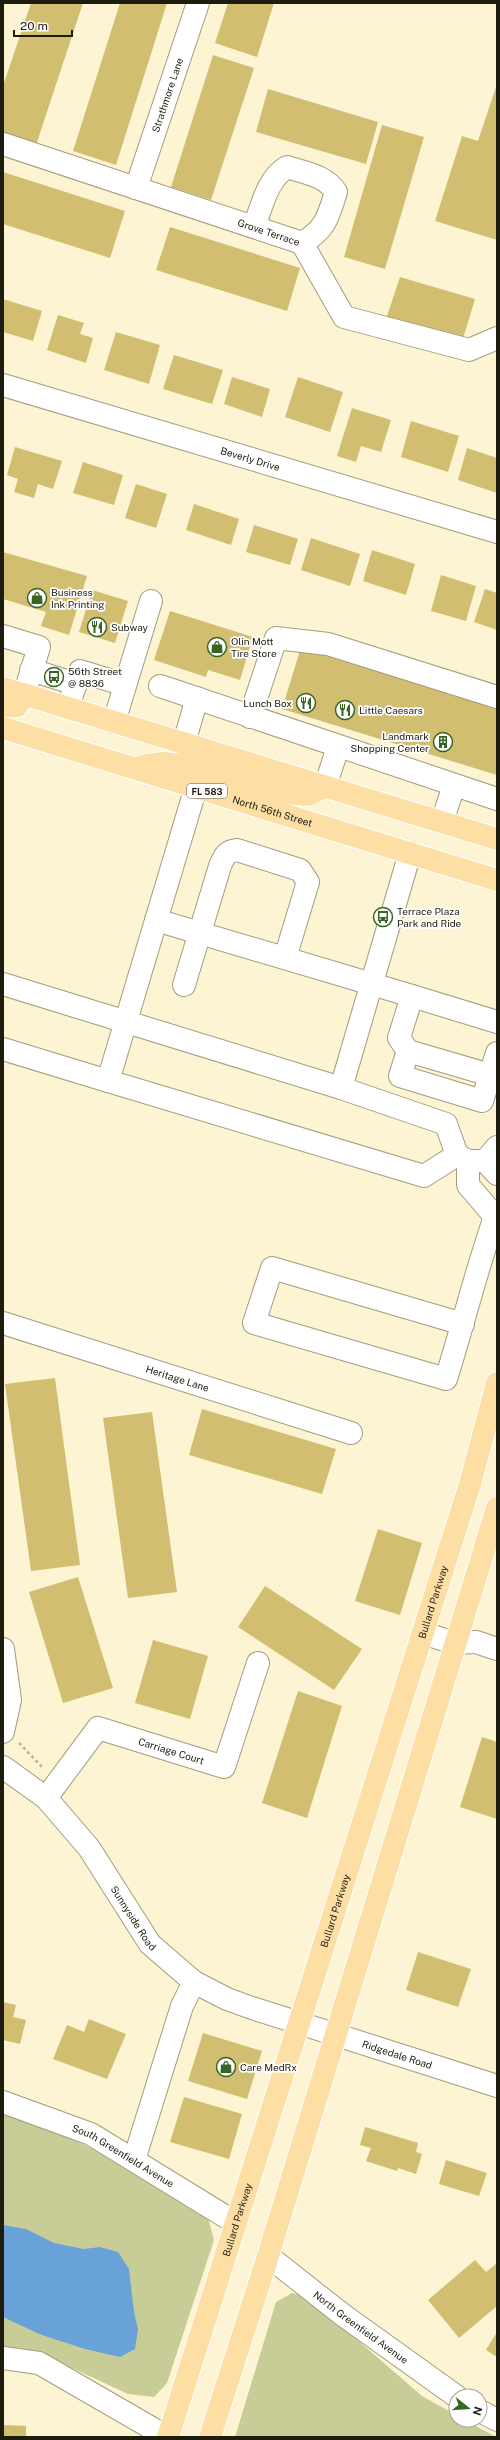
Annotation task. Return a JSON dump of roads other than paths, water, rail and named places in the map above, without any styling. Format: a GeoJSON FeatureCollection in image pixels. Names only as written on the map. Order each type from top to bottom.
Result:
{"type":"FeatureCollection","features":[{"type":"Feature","properties":{"kind":"main road"},"geometry":{"type":"LineString","coordinates":[[3,688],[497,839]]}},
{"type":"Feature","properties":{"kind":"main road"},"geometry":{"type":"LineString","coordinates":[[3,706],[17,706],[24,695]]}},
{"type":"Feature","properties":{"kind":"main road","name":"North 56th Street"},"geometry":{"type":"LineString","coordinates":[[3,728],[497,880]]}},
{"type":"Feature","properties":{"kind":"main road"},"geometry":{"type":"LineString","coordinates":[[134,768],[163,763],[180,765],[249,785],[301,795],[308,795],[325,786]]}},
{"type":"Feature","properties":{"kind":"main road","name":"Bullard Parkway"},"geometry":{"type":"LineString","coordinates":[[167,2437],[470,1484],[497,1383]]}},
{"type":"Feature","properties":{"kind":"main road"},"geometry":{"type":"LineString","coordinates":[[210,2437],[268,2256],[334,2034],[497,1508]]}},
{"type":"Feature","properties":{"kind":"street","name":"Strathmore Lane"},"geometry":{"type":"LineString","coordinates":[[136,188],[198,3]]}},
{"type":"Feature","properties":{"kind":"street","name":"Grove Terrace"},"geometry":{"type":"LineString","coordinates":[[3,144],[302,243],[344,317],[469,350],[497,338]]}},
{"type":"Feature","properties":{"kind":"street"},"geometry":{"type":"LineString","coordinates":[[254,227],[271,183],[278,173],[287,168],[318,176],[331,185],[336,192],[326,222],[315,236],[302,243]]}},
{"type":"Feature","properties":{"kind":"street","name":"Beverly Drive"},"geometry":{"type":"LineString","coordinates":[[3,385],[497,532]]}},
{"type":"Feature","properties":{"kind":"street"},"geometry":{"type":"LineString","coordinates":[[114,722],[151,601]]}},
{"type":"Feature","properties":{"kind":"street"},"geometry":{"type":"LineString","coordinates":[[3,636],[39,647],[24,695]]}},
{"type":"Feature","properties":{"kind":"street"},"geometry":{"type":"LineString","coordinates":[[250,717],[276,638],[328,644],[497,697]]}},
{"type":"Feature","properties":{"kind":"street"},"geometry":{"type":"LineString","coordinates":[[31,670],[76,684]]}},
{"type":"Feature","properties":{"kind":"street"},"geometry":{"type":"LineString","coordinates":[[68,707],[80,671],[125,685]]}},
{"type":"Feature","properties":{"kind":"street"},"geometry":{"type":"LineString","coordinates":[[160,686],[338,747],[497,799]]}},
{"type":"Feature","properties":{"kind":"street"},"geometry":{"type":"LineString","coordinates":[[184,744],[197,698]]}},
{"type":"Feature","properties":{"kind":"street"},"geometry":{"type":"LineString","coordinates":[[325,786],[338,747]]}},
{"type":"Feature","properties":{"kind":"street"},"geometry":{"type":"LineString","coordinates":[[442,822],[454,785]]}},
{"type":"Feature","properties":{"kind":"street"},"geometry":{"type":"LineString","coordinates":[[108,1081],[196,787]]}},
{"type":"Feature","properties":{"kind":"street"},"geometry":{"type":"LineString","coordinates":[[184,985],[199,933],[226,854],[237,850],[300,870],[308,882],[285,958]]}},
{"type":"Feature","properties":{"kind":"street"},"geometry":{"type":"LineString","coordinates":[[341,1088],[373,984],[410,853]]}},
{"type":"Feature","properties":{"kind":"street"},"geometry":{"type":"LineString","coordinates":[[156,920],[497,1022]]}},
{"type":"Feature","properties":{"kind":"street"},"geometry":{"type":"LineString","coordinates":[[3,984],[125,1024],[341,1088],[446,1124],[481,1160]]}},
{"type":"Feature","properties":{"kind":"street"},"geometry":{"type":"LineString","coordinates":[[412,996],[398,1038],[408,1051],[494,1076],[497,1053]]}},
{"type":"Feature","properties":{"kind":"street"},"geometry":{"type":"LineString","coordinates":[[3,1049],[424,1176],[481,1160]]}},
{"type":"Feature","properties":{"kind":"street"},"geometry":{"type":"LineString","coordinates":[[463,1324],[272,1268],[254,1323],[446,1380],[463,1324],[480,1259],[496,1218],[468,1185],[481,1160]]}},
{"type":"Feature","properties":{"kind":"street","name":"Heritage Lane"},"geometry":{"type":"LineString","coordinates":[[3,1323],[351,1433]]}},
{"type":"Feature","properties":{"kind":"street"},"geometry":{"type":"LineString","coordinates":[[423,1633],[454,1643],[476,1642],[497,1649]]}},
{"type":"Feature","properties":{"kind":"street"},"geometry":{"type":"LineString","coordinates":[[3,1649],[10,1700],[7,1724]]}},
{"type":"Feature","properties":{"kind":"street","name":"Carriage Court"},"geometry":{"type":"LineString","coordinates":[[46,1798],[98,1728],[224,1767],[258,1662]]}},
{"type":"Feature","properties":{"kind":"street","name":"Sunnyside Road"},"geometry":{"type":"LineString","coordinates":[[3,1767],[46,1798],[89,1848],[150,1944],[194,1982],[227,1999],[298,2023]]}},
{"type":"Feature","properties":{"kind":"street"},"geometry":{"type":"LineString","coordinates":[[134,2160],[182,2006],[194,1982]]}},
{"type":"Feature","properties":{"kind":"street","name":"Ridgedale Road"},"geometry":{"type":"LineString","coordinates":[[298,2023],[497,2086]]}},
{"type":"Feature","properties":{"kind":"street","name":"South Greenfield Avenue"},"geometry":{"type":"LineString","coordinates":[[3,2102],[91,2134],[236,2223]]}},
{"type":"Feature","properties":{"kind":"street","name":"North Greenfield Avenue"},"geometry":{"type":"LineString","coordinates":[[268,2256],[343,2315],[448,2390]]}},
{"type":"Feature","properties":{"kind":"street"},"geometry":{"type":"LineString","coordinates":[[3,2358],[39,2363],[167,2437]]}},
{"type":"Feature","properties":{"kind":"street"},"geometry":{"type":"LineString","coordinates":[[488,2415],[497,2420]]}},
{"type":"Feature","properties":{"kind":"water"},"geometry":{"type":"Polygon","coordinates":[[[3,2225],[26,2229],[54,2243],[84,2249],[100,2247],[118,2252],[129,2269],[134,2312],[138,2329],[135,2349],[120,2357],[85,2349],[39,2334],[3,2317],[3,2225]]]}},
{"type":"Feature","properties":{"kind":"place","name":"Business Ink Printing"},"geometry":{"type":"Point","coordinates":[37,598]}},
{"type":"Feature","properties":{"kind":"place","name":"Subway"},"geometry":{"type":"Point","coordinates":[97,627]}},
{"type":"Feature","properties":{"kind":"place","name":"Olin Mott Tire Store"},"geometry":{"type":"Point","coordinates":[217,647]}},
{"type":"Feature","properties":{"kind":"place","name":"56th Street @ 8836"},"geometry":{"type":"Point","coordinates":[54,677]}},
{"type":"Feature","properties":{"kind":"place","name":"Lunch Box"},"geometry":{"type":"Point","coordinates":[306,703]}},
{"type":"Feature","properties":{"kind":"place","name":"Little Caesars"},"geometry":{"type":"Point","coordinates":[345,710]}},
{"type":"Feature","properties":{"kind":"place","name":"Landmark Shopping Center"},"geometry":{"type":"Point","coordinates":[443,742]}},
{"type":"Feature","properties":{"kind":"place","name":"Terrace Plaza Park and Ride"},"geometry":{"type":"Point","coordinates":[383,917]}},
{"type":"Feature","properties":{"kind":"place","name":"Care MedRx"},"geometry":{"type":"Point","coordinates":[226,2067]}}]}
